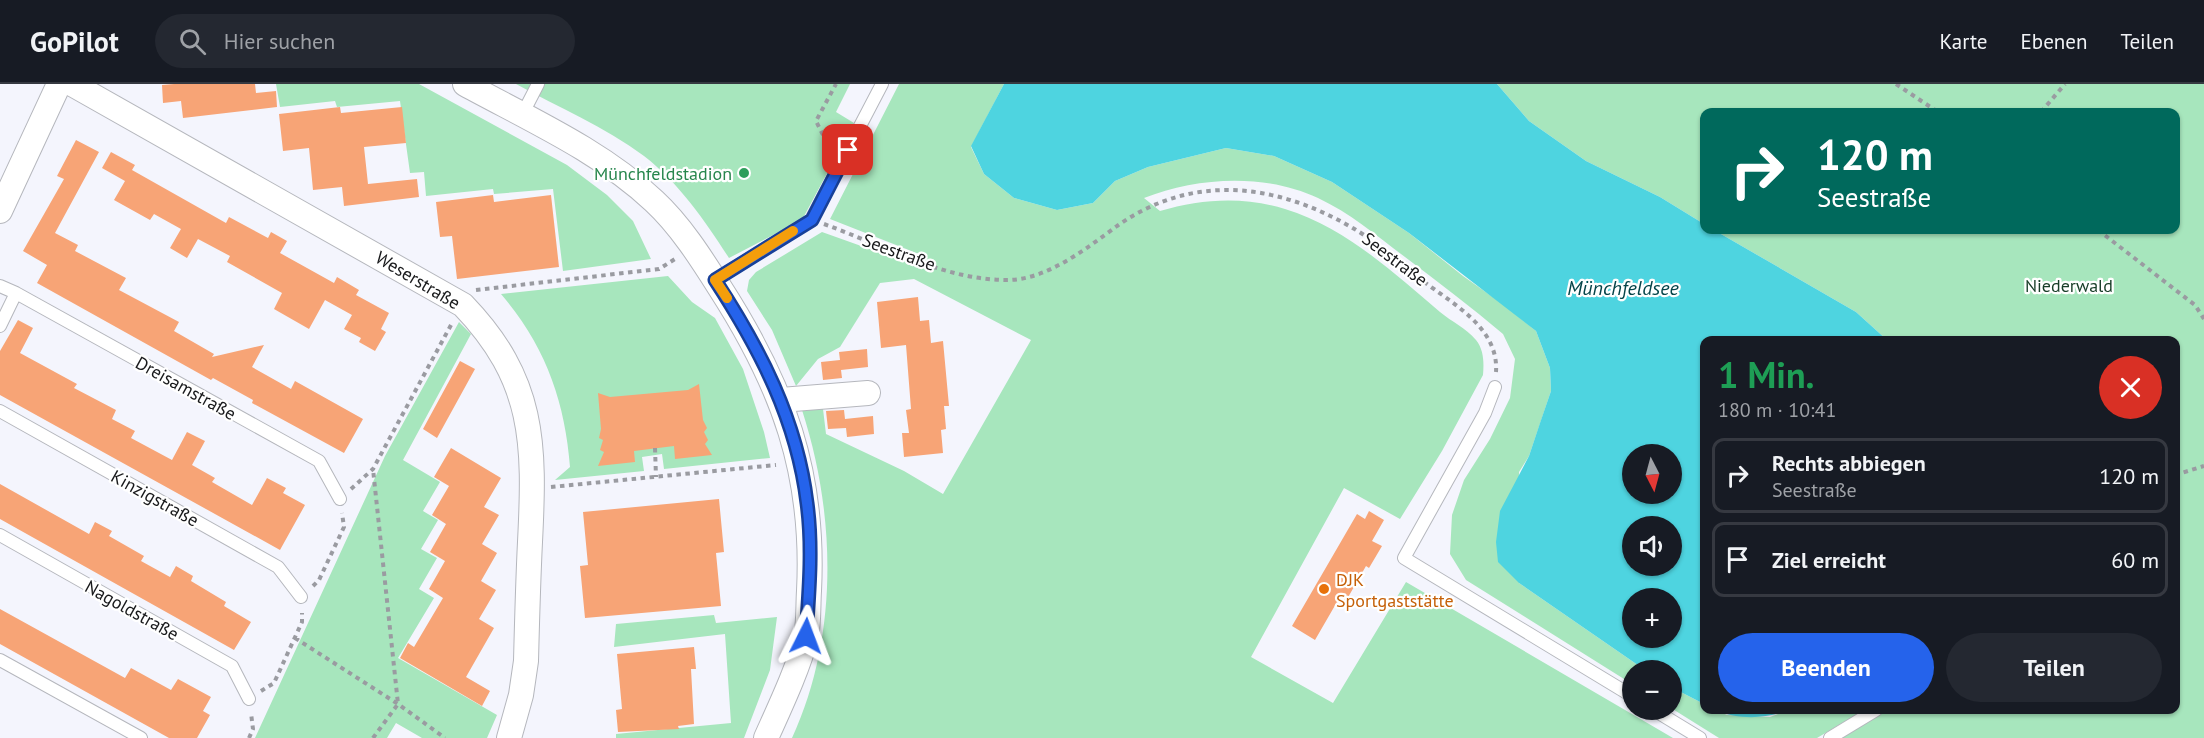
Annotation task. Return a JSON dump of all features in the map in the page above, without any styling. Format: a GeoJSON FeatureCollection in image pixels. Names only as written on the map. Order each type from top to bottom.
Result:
{"type":"FeatureCollection","features":[{"type":"Feature","properties":{"kind":"street"},"geometry":{"type":"LineString","coordinates":[[0,211],[59,84]]}},
{"type":"Feature","properties":{"kind":"street","name":"Weserstraße"},"geometry":{"type":"LineString","coordinates":[[72,84],[463,305],[500,349],[518,389],[533,453],[526,661],[521,695],[509,738]]}},
{"type":"Feature","properties":{"kind":"street"},"geometry":{"type":"LineString","coordinates":[[465,84],[584,150],[638,186],[657,203],[694,249],[742,322],[781,400],[800,463],[807,504],[810,569],[806,636],[766,738]]}},
{"type":"Feature","properties":{"kind":"street"},"geometry":{"type":"LineString","coordinates":[[781,400],[868,393]]}},
{"type":"Feature","properties":{"kind":"lane"},"geometry":{"type":"LineString","coordinates":[[522,115],[538,84]]}},
{"type":"Feature","properties":{"kind":"lane"},"geometry":{"type":"LineString","coordinates":[[715,280],[812,220],[882,84]]}},
{"type":"Feature","properties":{"kind":"lane","name":"Dreisamstraße"},"geometry":{"type":"LineString","coordinates":[[0,286],[319,461],[340,499]]}},
{"type":"Feature","properties":{"kind":"lane"},"geometry":{"type":"LineString","coordinates":[[0,326],[16,293]]}},
{"type":"Feature","properties":{"kind":"lane"},"geometry":{"type":"LineString","coordinates":[[1495,387],[1485,413],[1404,558],[1622,690]]}},
{"type":"Feature","properties":{"kind":"lane","name":"Kinzigstraße"},"geometry":{"type":"LineString","coordinates":[[0,411],[278,567],[301,597]]}},
{"type":"Feature","properties":{"kind":"lane","name":"Nagoldstraße"},"geometry":{"type":"LineString","coordinates":[[0,535],[232,666],[249,699]]}},
{"type":"Feature","properties":{"kind":"lane"},"geometry":{"type":"LineString","coordinates":[[0,660],[141,738]]}},
{"type":"Feature","properties":{"kind":"lane"},"geometry":{"type":"LineString","coordinates":[[1830,738],[1869,714]]}},
{"type":"Feature","properties":{"kind":"lane"},"geometry":{"type":"LineString","coordinates":[[1670,720],[1700,738]]}},
{"type":"Feature","properties":{"kind":"path"},"geometry":{"type":"LineString","coordinates":[[836,84],[816,121],[840,167]]}},
{"type":"Feature","properties":{"kind":"path"},"geometry":{"type":"LineString","coordinates":[[1896,84],[1932,108]]}},
{"type":"Feature","properties":{"kind":"path"},"geometry":{"type":"LineString","coordinates":[[2044,108],[2065,84]]}},
{"type":"Feature","properties":{"kind":"path","name":"Seestraße"},"geometry":{"type":"LineString","coordinates":[[812,220],[926,264],[976,277],[1011,280],[1059,264],[1151,205],[1222,189],[1260,190],[1305,203],[1353,228],[1463,311],[1480,327],[1491,344],[1496,364],[1495,387]]}},
{"type":"Feature","properties":{"kind":"path"},"geometry":{"type":"LineString","coordinates":[[2103,234],[2194,305],[2204,319]]}},
{"type":"Feature","properties":{"kind":"path"},"geometry":{"type":"LineString","coordinates":[[249,738],[254,729],[249,699],[274,682],[295,638],[302,622],[301,597],[320,580],[344,527],[340,499],[373,469],[463,305],[478,289],[659,269],[694,249]]}},
{"type":"Feature","properties":{"kind":"path"},"geometry":{"type":"LineString","coordinates":[[655,448],[656,477]]}},
{"type":"Feature","properties":{"kind":"path"},"geometry":{"type":"LineString","coordinates":[[532,489],[800,463]]}},
{"type":"Feature","properties":{"kind":"path"},"geometry":{"type":"LineString","coordinates":[[2180,473],[2204,465]]}},
{"type":"Feature","properties":{"kind":"path"},"geometry":{"type":"LineString","coordinates":[[373,469],[398,704],[373,738]]}},
{"type":"Feature","properties":{"kind":"path"},"geometry":{"type":"LineString","coordinates":[[295,638],[398,704],[445,738]]}},
{"type":"Feature","properties":{"kind":"green space"},"geometry":{"type":"Polygon","coordinates":[[[276,84],[419,84],[567,165],[607,195],[633,221],[651,259],[563,271],[553,189],[494,194],[493,189],[426,196],[424,172],[410,173],[400,101],[337,107],[335,101],[280,107],[276,84]]]}},
{"type":"Feature","properties":{"kind":"green space","name":"Münchfeldstadion"},"geometry":{"type":"Polygon","coordinates":[[[516,84],[850,84],[836,112],[854,123],[802,220],[729,258],[680,190],[644,156],[597,127],[516,84]]]}},
{"type":"Feature","properties":{"kind":"green space"},"geometry":{"type":"Polygon","coordinates":[[[899,84],[1004,84],[971,147],[984,174],[1014,198],[1057,210],[1093,203],[1115,181],[1148,167],[1226,148],[1274,156],[1332,182],[1409,233],[1536,331],[1550,368],[1551,391],[1529,456],[1519,472],[1519,583],[1631,660],[1622,660],[1622,678],[1466,580],[1450,554],[1452,515],[1464,480],[1490,439],[1510,398],[1515,359],[1503,334],[1363,225],[1330,204],[1276,184],[1254,181],[1208,182],[1144,198],[1160,211],[1206,202],[1254,202],[1285,209],[1328,227],[1368,253],[1468,332],[1479,344],[1483,361],[1483,375],[1442,451],[1400,519],[1344,488],[1251,657],[1333,703],[1406,582],[1622,708],[1622,720],[1642,720],[1673,738],[792,738],[807,699],[818,658],[825,617],[827,575],[826,533],[821,491],[802,410],[823,409],[826,434],[904,471],[943,494],[1031,340],[914,279],[880,283],[840,347],[818,359],[796,386],[772,330],[747,291],[749,280],[756,272],[822,232],[920,267],[924,256],[830,219],[899,84]]]}},
{"type":"Feature","properties":{"kind":"green space","name":"Niederwald"},"geometry":{"type":"Polygon","coordinates":[[[1497,84],[2204,84],[2204,738],[1840,738],[1881,714],[2180,714],[2180,336],[1883,336],[1856,312],[1721,234],[2180,234],[2180,108],[1700,108],[1700,222],[1660,197],[1586,161],[1529,121],[1497,84]]]}},
{"type":"Feature","properties":{"kind":"green space"},"geometry":{"type":"Polygon","coordinates":[[[668,276],[692,302],[715,318],[743,369],[764,432],[770,458],[664,469],[662,454],[642,457],[644,471],[555,480],[570,467],[558,397],[530,333],[501,294],[668,276]]]}},
{"type":"Feature","properties":{"kind":"green space"},"geometry":{"type":"Polygon","coordinates":[[[459,322],[471,334],[403,460],[440,482],[423,511],[438,520],[421,549],[437,558],[419,589],[434,598],[398,658],[497,715],[487,738],[422,738],[396,723],[387,738],[255,738],[385,456],[459,322]]]}},
{"type":"Feature","properties":{"kind":"green space"},"geometry":{"type":"Polygon","coordinates":[[[714,615],[716,623],[777,617],[770,670],[744,738],[616,738],[616,734],[731,723],[725,634],[614,647],[616,624],[714,615]]]}},
{"type":"Feature","properties":{"kind":"green space"},"geometry":{"type":"Polygon","coordinates":[[[1682,693],[1700,702],[1700,714],[1770,717],[1778,714],[1857,714],[1817,738],[1719,738],[1682,715],[1682,693]]]}},
{"type":"Feature","properties":{"kind":"water","name":"Münchfeldsee"},"geometry":{"type":"Polygon","coordinates":[[[1004,84],[1497,84],[1529,121],[1586,161],[1660,197],[1700,222],[1700,234],[1721,234],[1856,312],[1883,336],[1700,336],[1700,702],[1682,693],[1682,660],[1631,660],[1519,583],[1498,562],[1496,542],[1500,511],[1529,456],[1551,391],[1550,368],[1536,331],[1409,233],[1332,182],[1274,156],[1226,148],[1148,167],[1115,181],[1093,203],[1057,210],[1014,198],[984,174],[971,146],[1004,84]]]}},
{"type":"Feature","properties":{"kind":"water"},"geometry":{"type":"Polygon","coordinates":[[[1729,714],[1775,714],[1752,717],[1729,714]]]}},
{"type":"Feature","properties":{"kind":"building"},"geometry":{"type":"Polygon","coordinates":[[[255,84],[256,93],[276,91],[277,107],[183,118],[181,101],[163,103],[162,85],[255,84]]]}},
{"type":"Feature","properties":{"kind":"building"},"geometry":{"type":"Polygon","coordinates":[[[340,107],[341,113],[402,107],[406,143],[364,147],[368,184],[417,179],[419,197],[344,206],[342,187],[313,190],[309,148],[283,151],[279,114],[340,107]]]}},
{"type":"Feature","properties":{"kind":"building"},"geometry":{"type":"Polygon","coordinates":[[[76,140],[99,152],[55,233],[78,245],[75,251],[126,278],[119,290],[179,322],[174,331],[214,354],[212,357],[264,345],[252,367],[291,389],[295,381],[363,419],[344,453],[252,403],[253,400],[213,378],[211,380],[37,283],[47,265],[23,251],[64,179],[57,176],[76,140]]]}},
{"type":"Feature","properties":{"kind":"building"},"geometry":{"type":"Polygon","coordinates":[[[111,152],[135,165],[132,170],[226,223],[229,217],[268,238],[271,232],[287,241],[280,253],[334,283],[337,277],[359,290],[356,295],[389,313],[381,329],[386,332],[375,351],[359,342],[361,338],[344,329],[352,315],[325,300],[309,329],[274,309],[282,293],[227,262],[230,256],[198,239],[187,258],[170,248],[181,229],[154,214],[150,220],[114,200],[125,181],[102,168],[111,152]]]}},
{"type":"Feature","properties":{"kind":"building"},"geometry":{"type":"Polygon","coordinates":[[[493,195],[494,202],[551,195],[559,267],[457,279],[452,236],[440,237],[436,202],[493,195]]]}},
{"type":"Feature","properties":{"kind":"building"},"geometry":{"type":"Polygon","coordinates":[[[918,297],[920,321],[929,320],[931,343],[943,341],[949,406],[944,406],[946,429],[941,430],[943,453],[904,457],[902,433],[909,433],[906,410],[911,409],[906,345],[881,348],[877,302],[918,297]]]}},
{"type":"Feature","properties":{"kind":"building"},"geometry":{"type":"Polygon","coordinates":[[[18,320],[33,328],[20,353],[77,384],[74,388],[116,410],[112,419],[135,431],[131,438],[172,460],[187,432],[205,441],[192,465],[215,478],[212,482],[252,505],[267,478],[286,488],[283,493],[305,505],[280,550],[0,395],[0,351],[18,320]]]}},
{"type":"Feature","properties":{"kind":"building"},"geometry":{"type":"Polygon","coordinates":[[[867,349],[868,367],[841,370],[842,378],[823,380],[821,362],[840,360],[839,352],[867,349]]]}},
{"type":"Feature","properties":{"kind":"building"},"geometry":{"type":"Polygon","coordinates":[[[460,361],[475,369],[437,438],[423,429],[460,361]]]}},
{"type":"Feature","properties":{"kind":"building"},"geometry":{"type":"Polygon","coordinates":[[[699,384],[703,420],[707,428],[704,432],[708,440],[705,444],[712,455],[675,459],[674,446],[634,451],[635,462],[598,466],[604,452],[600,450],[603,440],[599,438],[601,429],[598,393],[610,397],[688,390],[699,384]]]}},
{"type":"Feature","properties":{"kind":"building"},"geometry":{"type":"Polygon","coordinates":[[[844,410],[845,419],[873,416],[874,434],[847,437],[846,428],[828,429],[826,411],[844,410]]]}},
{"type":"Feature","properties":{"kind":"building"},"geometry":{"type":"Polygon","coordinates":[[[451,448],[501,478],[484,507],[499,515],[482,544],[497,553],[481,581],[496,590],[479,619],[494,628],[466,677],[490,691],[482,706],[400,658],[408,643],[414,647],[443,598],[429,589],[445,561],[430,552],[446,524],[432,515],[449,486],[434,477],[451,448]]]}},
{"type":"Feature","properties":{"kind":"building"},"geometry":{"type":"Polygon","coordinates":[[[0,484],[89,534],[95,522],[112,531],[109,536],[144,556],[141,561],[170,577],[176,566],[193,576],[191,581],[226,602],[224,606],[251,622],[234,650],[0,519],[0,484]]]}},
{"type":"Feature","properties":{"kind":"building"},"geometry":{"type":"Polygon","coordinates":[[[719,499],[724,552],[716,553],[721,606],[585,618],[580,566],[588,565],[583,512],[719,499]]]}},
{"type":"Feature","properties":{"kind":"building"},"geometry":{"type":"Polygon","coordinates":[[[1369,511],[1384,520],[1372,541],[1382,546],[1369,568],[1366,566],[1343,606],[1337,602],[1315,640],[1292,626],[1357,514],[1365,519],[1369,511]]]}},
{"type":"Feature","properties":{"kind":"building"},"geometry":{"type":"Polygon","coordinates":[[[0,609],[125,678],[131,668],[171,690],[178,679],[211,697],[203,711],[210,715],[197,738],[169,738],[0,644],[0,609]]]}},
{"type":"Feature","properties":{"kind":"building"},"geometry":{"type":"Polygon","coordinates":[[[694,647],[696,669],[691,669],[694,724],[678,726],[679,729],[618,732],[616,710],[622,709],[617,654],[694,647]]]}},
{"type":"Feature","properties":{"kind":"slow traffic"},"geometry":{"type":"LineString","coordinates":[[727,298],[715,280],[793,231]]}},
{"type":"Feature","properties":{"kind":"place","name":"Münchfeldstadion"},"geometry":{"type":"Point","coordinates":[744,173]}},
{"type":"Feature","properties":{"kind":"place","name":"DJK Sportgaststätte"},"geometry":{"type":"Point","coordinates":[1324,589]}},
{"type":"Feature","properties":{"kind":"route"},"geometry":{"type":"LineString","coordinates":[[806,636],[810,569],[807,504],[800,463],[781,400],[767,367],[715,280],[812,220],[848,150]]}}]}
